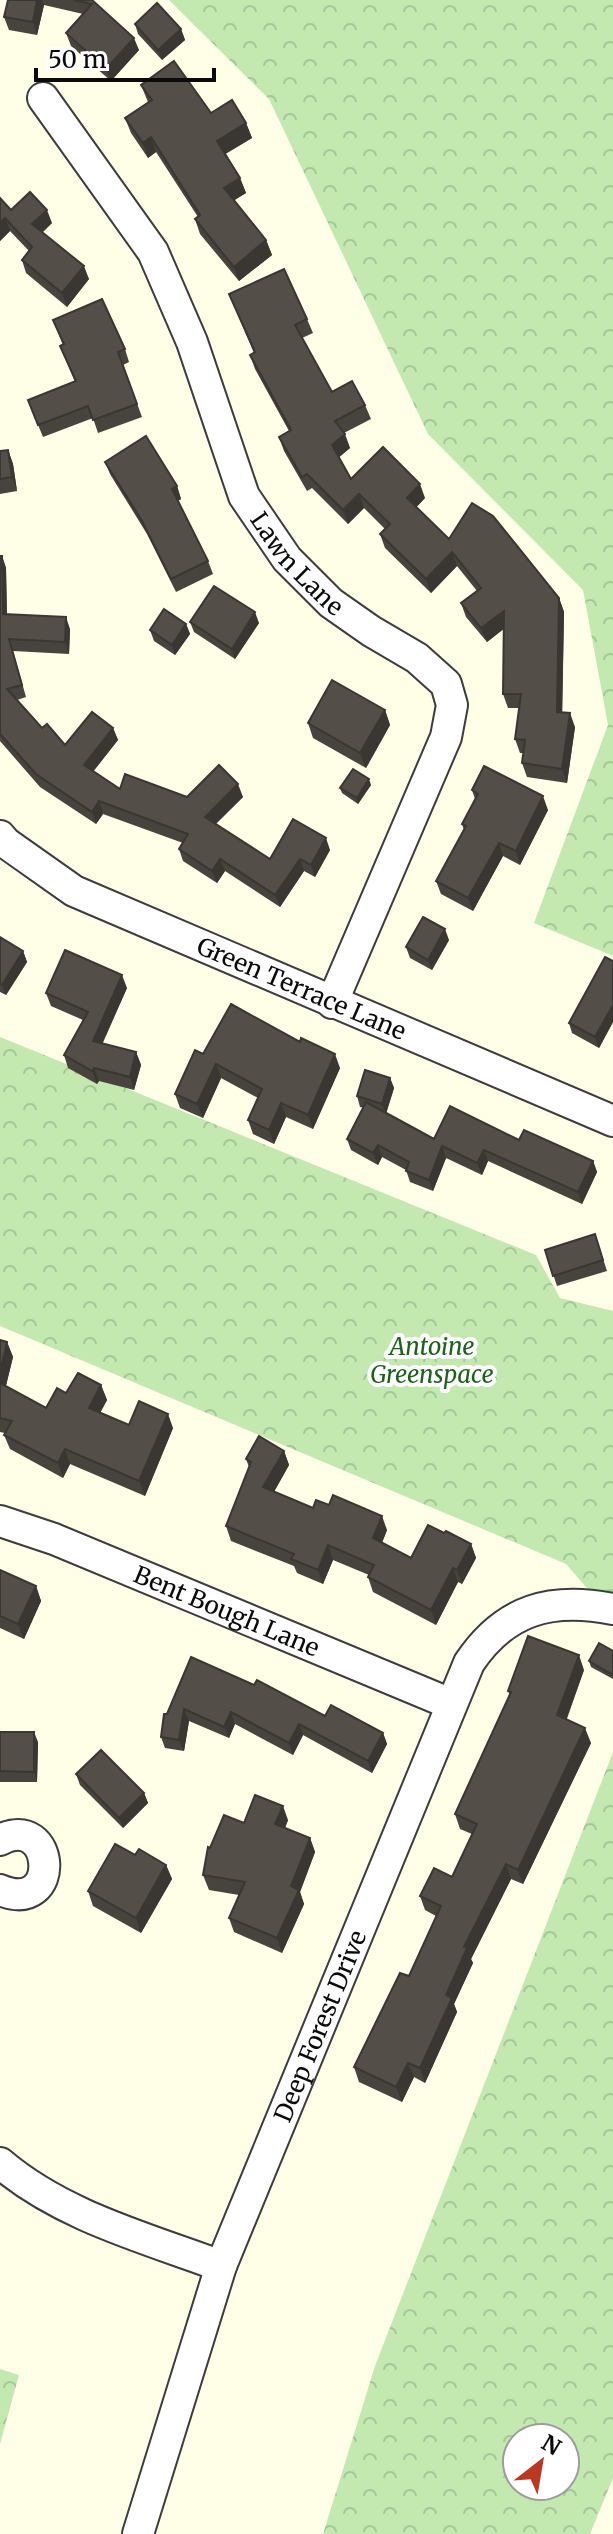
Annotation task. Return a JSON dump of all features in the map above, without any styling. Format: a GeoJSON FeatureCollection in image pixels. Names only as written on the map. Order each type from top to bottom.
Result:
{"type":"FeatureCollection","features":[{"type":"Feature","properties":{"kind":"street","name":"Lawn Lane"},"geometry":{"type":"LineString","coordinates":[[43,98],[153,252],[192,342],[244,496],[287,559],[331,603],[417,658],[446,684],[452,705],[446,737],[332,1003]]}},
{"type":"Feature","properties":{"kind":"street","name":"Green Terrace Lane"},"geometry":{"type":"LineString","coordinates":[[0,836],[74,891],[613,1121]]}},
{"type":"Feature","properties":{"kind":"street","name":"Bent Bough Lane"},"geometry":{"type":"LineString","coordinates":[[0,1521],[54,1539],[451,1704]]}},
{"type":"Feature","properties":{"kind":"street","name":"Deep Forest Drive"},"geometry":{"type":"LineString","coordinates":[[138,2534],[221,2266],[469,1663],[498,1628],[519,1615],[540,1607],[603,1607]]}},
{"type":"Feature","properties":{"kind":"street"},"geometry":{"type":"LineString","coordinates":[[0,1840],[14,1835],[33,1840],[44,1856],[46,1866],[44,1876],[30,1891],[10,1894],[0,1890]]}},
{"type":"Feature","properties":{"kind":"street"},"geometry":{"type":"LineString","coordinates":[[0,2163],[47,2196],[80,2213],[221,2266]]}},
{"type":"Feature","properties":{"kind":"green space"},"geometry":{"type":"Polygon","coordinates":[[[169,0],[613,0],[613,956],[534,923],[608,725],[583,590],[428,434],[269,99],[169,0]]]}},
{"type":"Feature","properties":{"kind":"green space","name":"Antoine Greenspace"},"geometry":{"type":"Polygon","coordinates":[[[0,1037],[536,1255],[560,1298],[613,1311],[613,1618],[566,1564],[0,1326],[0,1037]]]}},
{"type":"Feature","properties":{"kind":"green space"},"geometry":{"type":"Polygon","coordinates":[[[613,1752],[613,2478],[590,2534],[323,2534],[375,2366],[613,1752]]]}},
{"type":"Feature","properties":{"kind":"green space"},"geometry":{"type":"Polygon","coordinates":[[[0,2369],[19,2375],[0,2444],[0,2369]]]}},
{"type":"Feature","properties":{"kind":"building"},"geometry":{"type":"Polygon","coordinates":[[[8,0],[37,0],[33,22],[4,17],[8,0]]]}},
{"type":"Feature","properties":{"kind":"building"},"geometry":{"type":"Polygon","coordinates":[[[74,0],[92,0],[134,38],[106,69],[66,33],[92,4],[74,0]]]}},
{"type":"Feature","properties":{"kind":"building"},"geometry":{"type":"Polygon","coordinates":[[[157,3],[181,29],[158,50],[135,24],[157,3]]]}},
{"type":"Feature","properties":{"kind":"building"},"geometry":{"type":"Polygon","coordinates":[[[174,61],[211,113],[232,100],[246,123],[217,141],[240,178],[224,188],[266,240],[234,267],[195,219],[200,215],[151,137],[143,143],[125,118],[152,100],[141,85],[174,61]]]}},
{"type":"Feature","properties":{"kind":"building"},"geometry":{"type":"Polygon","coordinates":[[[30,192],[47,210],[32,224],[84,266],[62,293],[22,260],[32,247],[5,218],[0,223],[0,198],[11,210],[30,192]]]}},
{"type":"Feature","properties":{"kind":"building"},"geometry":{"type":"Polygon","coordinates":[[[284,269],[307,319],[295,325],[332,392],[352,381],[365,405],[335,421],[345,434],[332,445],[351,479],[383,447],[420,484],[407,498],[449,539],[472,503],[493,516],[559,598],[557,712],[570,713],[562,769],[522,763],[525,740],[515,739],[521,694],[503,694],[504,611],[481,628],[461,603],[481,588],[452,552],[426,579],[380,534],[390,524],[359,494],[343,510],[307,474],[302,477],[279,437],[291,430],[250,355],[255,352],[229,294],[284,269]]]}},
{"type":"Feature","properties":{"kind":"building"},"geometry":{"type":"Polygon","coordinates":[[[102,299],[125,349],[118,352],[137,404],[93,420],[88,406],[38,425],[28,400],[76,381],[60,346],[64,344],[53,320],[102,299]]]}},
{"type":"Feature","properties":{"kind":"building"},"geometry":{"type":"Polygon","coordinates":[[[146,436],[177,486],[172,489],[208,561],[171,579],[142,521],[105,462],[146,436]]]}},
{"type":"Feature","properties":{"kind":"building"},"geometry":{"type":"Polygon","coordinates":[[[8,450],[12,477],[0,479],[0,451],[8,450]]]}},
{"type":"Feature","properties":{"kind":"building"},"geometry":{"type":"Polygon","coordinates":[[[0,556],[3,614],[66,617],[65,642],[9,639],[22,685],[7,689],[42,728],[47,724],[65,745],[92,712],[113,728],[84,765],[120,789],[125,774],[187,797],[219,765],[238,784],[205,817],[270,859],[293,819],[326,838],[311,865],[300,859],[275,895],[220,859],[212,871],[179,849],[188,834],[99,801],[92,812],[36,774],[0,734],[0,556]]]}},
{"type":"Feature","properties":{"kind":"building"},"geometry":{"type":"Polygon","coordinates":[[[214,586],[255,612],[232,649],[190,622],[214,586]]]}},
{"type":"Feature","properties":{"kind":"building"},"geometry":{"type":"Polygon","coordinates":[[[164,609],[186,624],[172,645],[150,630],[164,609]]]}},
{"type":"Feature","properties":{"kind":"building"},"geometry":{"type":"Polygon","coordinates":[[[332,680],[385,710],[360,753],[308,723],[332,680]]]}},
{"type":"Feature","properties":{"kind":"building"},"geometry":{"type":"Polygon","coordinates":[[[484,766],[543,796],[516,851],[499,843],[468,898],[436,881],[466,826],[462,824],[478,794],[472,790],[484,766]]]}},
{"type":"Feature","properties":{"kind":"building"},"geometry":{"type":"Polygon","coordinates":[[[353,769],[369,779],[357,798],[340,788],[353,769]]]}},
{"type":"Feature","properties":{"kind":"building"},"geometry":{"type":"Polygon","coordinates":[[[423,917],[445,929],[428,960],[406,947],[423,917]]]}},
{"type":"Feature","properties":{"kind":"building"},"geometry":{"type":"Polygon","coordinates":[[[0,937],[23,951],[2,985],[0,984],[0,937]]]}},
{"type":"Feature","properties":{"kind":"building"},"geometry":{"type":"Polygon","coordinates":[[[65,950],[122,975],[93,1041],[136,1052],[130,1077],[94,1068],[92,1071],[64,1055],[88,1012],[46,993],[65,950]]]}},
{"type":"Feature","properties":{"kind":"building"},"geometry":{"type":"Polygon","coordinates":[[[605,957],[613,961],[613,1005],[595,1037],[569,1023],[605,957]]]}},
{"type":"Feature","properties":{"kind":"building"},"geometry":{"type":"Polygon","coordinates":[[[231,1004],[300,1042],[301,1038],[335,1054],[308,1115],[281,1103],[269,1130],[248,1120],[262,1089],[216,1064],[197,1104],[175,1094],[195,1050],[203,1054],[231,1004]]]}},
{"type":"Feature","properties":{"kind":"building"},"geometry":{"type":"Polygon","coordinates":[[[365,1070],[390,1078],[382,1104],[357,1096],[365,1070]]]}},
{"type":"Feature","properties":{"kind":"building"},"geometry":{"type":"Polygon","coordinates":[[[366,1102],[434,1139],[450,1106],[519,1140],[524,1130],[593,1161],[578,1192],[484,1150],[477,1163],[442,1146],[429,1180],[406,1171],[409,1162],[378,1145],[373,1153],[347,1139],[366,1102]]]}},
{"type":"Feature","properties":{"kind":"building"},"geometry":{"type":"Polygon","coordinates":[[[595,1234],[603,1260],[553,1276],[545,1250],[595,1234]]]}},
{"type":"Feature","properties":{"kind":"building"},"geometry":{"type":"Polygon","coordinates":[[[0,1340],[7,1342],[0,1373],[0,1340]]]}},
{"type":"Feature","properties":{"kind":"building"},"geometry":{"type":"Polygon","coordinates":[[[78,1373],[101,1385],[89,1408],[129,1425],[139,1401],[168,1414],[139,1481],[65,1449],[58,1463],[4,1435],[12,1421],[0,1418],[0,1383],[46,1408],[57,1388],[66,1393],[78,1373]]]}},
{"type":"Feature","properties":{"kind":"building"},"geometry":{"type":"Polygon","coordinates":[[[259,1436],[284,1451],[263,1487],[313,1508],[316,1500],[329,1505],[333,1495],[382,1516],[373,1538],[411,1558],[428,1525],[471,1544],[457,1570],[453,1568],[431,1610],[368,1577],[374,1565],[328,1545],[318,1570],[291,1559],[294,1554],[226,1526],[251,1462],[246,1459],[259,1436]]]}},
{"type":"Feature","properties":{"kind":"building"},"geometry":{"type":"Polygon","coordinates":[[[0,1570],[36,1586],[18,1624],[0,1616],[0,1570]]]}},
{"type":"Feature","properties":{"kind":"building"},"geometry":{"type":"Polygon","coordinates":[[[528,1636],[579,1655],[557,1715],[585,1728],[518,1870],[506,1864],[464,1947],[467,1948],[446,1995],[452,1998],[420,2068],[408,2063],[396,2087],[354,2067],[400,1973],[409,1976],[441,1906],[420,1896],[434,1868],[452,1877],[477,1824],[455,1814],[511,1692],[508,1691],[528,1636]]]}},
{"type":"Feature","properties":{"kind":"building"},"geometry":{"type":"Polygon","coordinates":[[[599,1643],[613,1651],[613,1675],[589,1661],[599,1643]]]}},
{"type":"Feature","properties":{"kind":"building"},"geometry":{"type":"Polygon","coordinates":[[[191,1657],[254,1685],[257,1680],[325,1716],[331,1705],[383,1733],[368,1761],[299,1724],[289,1743],[231,1712],[224,1727],[184,1709],[179,1740],[161,1737],[164,1714],[167,1714],[191,1657]]]}},
{"type":"Feature","properties":{"kind":"building"},"geometry":{"type":"Polygon","coordinates":[[[0,1732],[34,1732],[34,1772],[0,1771],[0,1732]]]}},
{"type":"Feature","properties":{"kind":"building"},"geometry":{"type":"Polygon","coordinates":[[[101,1750],[144,1793],[119,1818],[76,1774],[101,1750]]]}},
{"type":"Feature","properties":{"kind":"building"},"geometry":{"type":"Polygon","coordinates":[[[255,1795],[283,1806],[275,1824],[310,1838],[291,1886],[299,1890],[277,1938],[229,1918],[245,1882],[203,1875],[208,1847],[224,1815],[244,1823],[255,1795]]]}},
{"type":"Feature","properties":{"kind":"building"},"geometry":{"type":"Polygon","coordinates":[[[115,1844],[135,1855],[139,1849],[166,1865],[136,1918],[88,1891],[115,1844]]]}}]}
